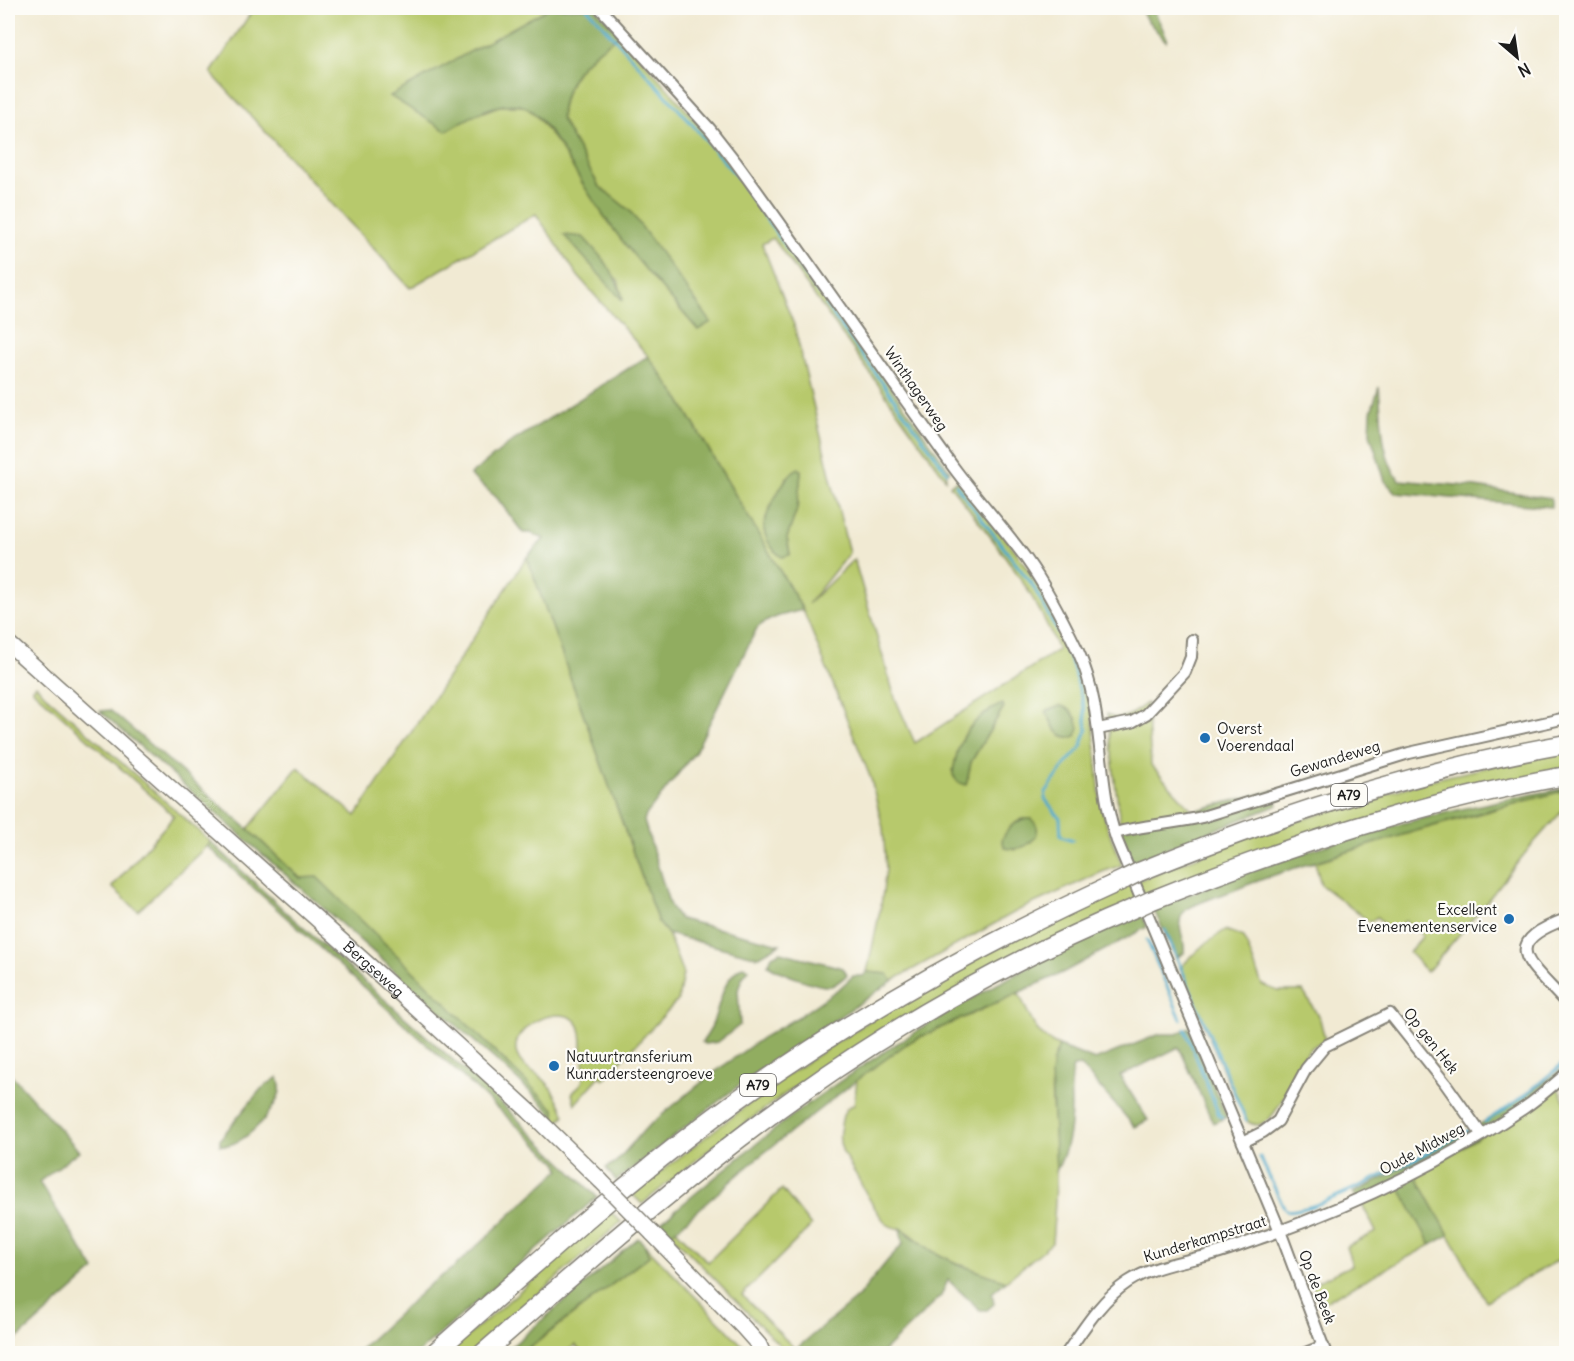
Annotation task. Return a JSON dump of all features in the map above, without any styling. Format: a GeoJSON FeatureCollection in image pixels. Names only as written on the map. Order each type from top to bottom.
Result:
{"type":"FeatureCollection","features":[{"type":"Feature","properties":{"kind":"highway","name":"A79"},"geometry":{"type":"LineString","coordinates":[[433,1353],[623,1189],[736,1101],[862,1016],[927,977],[1032,922],[1132,875],[1248,828],[1367,790],[1482,760],[1566,744]]}},
{"type":"Feature","properties":{"kind":"highway","name":"A79"},"geometry":{"type":"LineString","coordinates":[[482,1353],[654,1206],[802,1092],[910,1022],[983,981],[1060,941],[1144,904],[1267,856],[1385,818],[1471,796],[1566,776]]}},
{"type":"Feature","properties":{"kind":"street","name":"Winthagerweg"},"geometry":{"type":"LineString","coordinates":[[600,8],[710,129],[735,161],[955,469],[1042,582],[1083,663],[1090,685],[1098,729],[1104,791],[1115,833]]}},
{"type":"Feature","properties":{"kind":"street"},"geometry":{"type":"LineString","coordinates":[[1098,729],[1132,723],[1146,714],[1185,672],[1191,657],[1192,640]]}},
{"type":"Feature","properties":{"kind":"street","name":"Bergseweg"},"geometry":{"type":"LineString","coordinates":[[8,643],[529,1111],[743,1327],[761,1353]]}},
{"type":"Feature","properties":{"kind":"street","name":"Gewandeweg"},"geometry":{"type":"LineString","coordinates":[[1115,833],[1202,817],[1409,753],[1566,718]]}},
{"type":"Feature","properties":{"kind":"street"},"geometry":{"type":"LineString","coordinates":[[1115,833],[1280,1231]]}},
{"type":"Feature","properties":{"kind":"street"},"geometry":{"type":"LineString","coordinates":[[1566,919],[1543,928],[1531,936],[1525,950],[1528,959],[1566,1003]]}},
{"type":"Feature","properties":{"kind":"street","name":"Op gen Hek"},"geometry":{"type":"LineString","coordinates":[[1243,1142],[1278,1121],[1306,1069],[1325,1046],[1390,1014],[1445,1083],[1482,1135]]}},
{"type":"Feature","properties":{"kind":"street","name":"Oude Midweg"},"geometry":{"type":"LineString","coordinates":[[1280,1231],[1393,1183],[1482,1135],[1526,1107],[1566,1074]]}},
{"type":"Feature","properties":{"kind":"street","name":"Op de Beek"},"geometry":{"type":"LineString","coordinates":[[1280,1231],[1325,1349]]}},
{"type":"Feature","properties":{"kind":"street","name":"Kunderkampstraat"},"geometry":{"type":"LineString","coordinates":[[1066,1353],[1099,1307],[1131,1280],[1162,1266],[1215,1254],[1280,1231]]}},
{"type":"Feature","properties":{"kind":"street"},"geometry":{"type":"LineString","coordinates":[[1303,1353],[1325,1349]]}},
{"type":"Feature","properties":{"kind":"green space"},"geometry":{"type":"Polygon","coordinates":[[[254,8],[549,8],[391,96],[473,116],[499,106],[523,106],[535,114],[562,150],[595,203],[650,275],[698,330],[642,228],[630,211],[599,186],[561,119],[563,104],[573,79],[588,60],[620,34],[732,162],[950,471],[946,474],[946,479],[773,238],[762,244],[794,325],[849,553],[808,604],[854,559],[895,698],[915,743],[1058,650],[1037,605],[1024,584],[950,485],[958,480],[1015,550],[1040,588],[1068,646],[1077,658],[1084,675],[1093,720],[1101,803],[1107,827],[1122,865],[1017,911],[892,981],[888,974],[867,972],[886,869],[883,828],[871,779],[803,610],[679,399],[648,356],[578,276],[536,214],[410,288],[211,73],[254,8]],[[565,235],[622,299],[618,280],[565,235]],[[801,470],[786,478],[764,525],[765,533],[790,553],[787,538],[797,509],[801,470]],[[1060,706],[1047,711],[1060,734],[1076,736],[1077,719],[1068,709],[1060,706]],[[1002,710],[972,725],[962,740],[953,771],[958,782],[967,782],[971,762],[1002,710]],[[1023,819],[1012,825],[1002,840],[1014,850],[1028,843],[1031,819],[1023,819]]]}},
{"type":"Feature","properties":{"kind":"green space"},"geometry":{"type":"Polygon","coordinates":[[[549,8],[595,8],[620,34],[588,60],[572,79],[563,104],[561,119],[599,186],[630,211],[711,322],[698,330],[605,218],[554,137],[529,109],[523,106],[503,105],[483,111],[446,131],[390,96],[549,8]]]}},
{"type":"Feature","properties":{"kind":"green space"},"geometry":{"type":"Polygon","coordinates":[[[1140,8],[1153,8],[1167,38],[1166,41],[1146,19],[1140,8]]]}},
{"type":"Feature","properties":{"kind":"green space"},"geometry":{"type":"Polygon","coordinates":[[[564,235],[583,237],[597,252],[613,273],[623,301],[564,235]]]}},
{"type":"Feature","properties":{"kind":"green space"},"geometry":{"type":"Polygon","coordinates":[[[648,356],[679,399],[803,610],[773,619],[757,628],[695,752],[646,815],[644,821],[670,906],[680,919],[780,944],[758,957],[668,934],[658,922],[527,557],[544,539],[531,533],[523,533],[497,498],[470,475],[513,441],[648,356]]]}},
{"type":"Feature","properties":{"kind":"green space"},"geometry":{"type":"Polygon","coordinates":[[[1379,387],[1385,447],[1388,459],[1399,480],[1468,486],[1551,498],[1551,507],[1396,493],[1385,481],[1370,434],[1371,412],[1379,387]]]}},
{"type":"Feature","properties":{"kind":"green space"},"geometry":{"type":"Polygon","coordinates":[[[799,468],[801,473],[797,509],[787,538],[790,555],[782,557],[769,543],[764,524],[783,484],[799,468]]]}},
{"type":"Feature","properties":{"kind":"green space"},"geometry":{"type":"Polygon","coordinates":[[[527,557],[658,922],[668,934],[683,974],[678,1000],[604,1079],[600,1076],[575,1104],[572,1094],[581,1084],[584,1071],[582,1035],[578,1024],[571,1018],[561,1015],[549,1016],[528,1026],[520,1035],[516,1044],[519,1060],[547,1083],[555,1094],[565,1115],[558,1123],[554,1119],[555,1110],[310,879],[300,878],[248,829],[298,767],[356,816],[527,557]]]}},
{"type":"Feature","properties":{"kind":"green space"},"geometry":{"type":"Polygon","coordinates":[[[36,685],[211,842],[138,911],[112,887],[174,816],[32,689],[36,685]]]}},
{"type":"Feature","properties":{"kind":"green space"},"geometry":{"type":"Polygon","coordinates":[[[1147,703],[1151,765],[1193,811],[1120,823],[1107,714],[1112,717],[1123,717],[1147,703]]]}},
{"type":"Feature","properties":{"kind":"green space"},"geometry":{"type":"Polygon","coordinates":[[[1002,704],[1004,707],[971,762],[966,785],[958,782],[953,775],[961,741],[981,716],[1002,704]]]}},
{"type":"Feature","properties":{"kind":"green space"},"geometry":{"type":"Polygon","coordinates":[[[1060,706],[1068,708],[1075,716],[1079,728],[1076,736],[1064,736],[1056,731],[1046,711],[1060,706]]]}},
{"type":"Feature","properties":{"kind":"green space"},"geometry":{"type":"Polygon","coordinates":[[[110,710],[248,829],[300,878],[317,877],[555,1110],[555,1118],[508,1071],[100,711],[110,710]]]}},
{"type":"Feature","properties":{"kind":"green space"},"geometry":{"type":"Polygon","coordinates":[[[1566,750],[1566,769],[1147,895],[796,1086],[705,1153],[642,1204],[632,1194],[778,1081],[916,990],[1073,907],[1243,838],[1430,780],[1566,750]]]}},
{"type":"Feature","properties":{"kind":"green space"},"geometry":{"type":"Polygon","coordinates":[[[1566,788],[1566,790],[1439,824],[1300,866],[1196,904],[1186,910],[1180,920],[1184,953],[1176,958],[1153,908],[1352,837],[1459,810],[1566,788]]]}},
{"type":"Feature","properties":{"kind":"green space"},"geometry":{"type":"Polygon","coordinates":[[[1275,790],[1278,805],[1132,862],[1120,823],[1193,811],[1275,790]]]}},
{"type":"Feature","properties":{"kind":"green space"},"geometry":{"type":"Polygon","coordinates":[[[1566,790],[1566,807],[1427,972],[1409,952],[1423,936],[1405,921],[1392,932],[1377,917],[1370,922],[1321,885],[1315,862],[1416,831],[1566,790]]]}},
{"type":"Feature","properties":{"kind":"green space"},"geometry":{"type":"Polygon","coordinates":[[[1023,819],[1031,819],[1036,825],[1036,836],[1019,848],[1005,848],[1002,840],[1006,833],[1023,819]]]}},
{"type":"Feature","properties":{"kind":"green space"},"geometry":{"type":"Polygon","coordinates":[[[211,842],[288,914],[496,1098],[597,1197],[418,1353],[356,1353],[429,1285],[453,1268],[560,1169],[558,1164],[207,846],[211,842]]]}},
{"type":"Feature","properties":{"kind":"green space"},"geometry":{"type":"Polygon","coordinates":[[[1141,913],[1147,927],[1064,972],[909,1042],[755,1160],[671,1234],[660,1223],[790,1117],[888,1049],[1012,976],[1141,913]]]}},
{"type":"Feature","properties":{"kind":"green space"},"geometry":{"type":"Polygon","coordinates":[[[1225,930],[1244,937],[1262,985],[1278,991],[1303,991],[1320,1019],[1325,1040],[1309,1050],[1275,1112],[1259,1125],[1248,1122],[1229,1084],[1180,968],[1200,948],[1225,930]]]}},
{"type":"Feature","properties":{"kind":"green space"},"geometry":{"type":"Polygon","coordinates":[[[780,952],[843,968],[847,975],[831,986],[817,985],[799,979],[768,965],[772,956],[780,952]]]}},
{"type":"Feature","properties":{"kind":"green space"},"geometry":{"type":"Polygon","coordinates":[[[743,966],[749,969],[742,978],[738,990],[740,1025],[718,1042],[705,1044],[702,1042],[711,1027],[726,985],[730,977],[743,966]]]}},
{"type":"Feature","properties":{"kind":"green space"},"geometry":{"type":"Polygon","coordinates":[[[867,972],[888,974],[892,981],[742,1083],[616,1181],[606,1168],[616,1162],[645,1129],[708,1077],[762,1038],[798,1017],[853,976],[863,976],[867,972]]]}},
{"type":"Feature","properties":{"kind":"green space"},"geometry":{"type":"Polygon","coordinates":[[[1019,993],[1038,1031],[1059,1046],[1051,1088],[1056,1146],[1056,1191],[1052,1243],[1006,1281],[942,1257],[905,1230],[887,1224],[846,1158],[839,1137],[845,1111],[854,1105],[857,1080],[909,1042],[1019,993]]]}},
{"type":"Feature","properties":{"kind":"green space"},"geometry":{"type":"Polygon","coordinates":[[[1189,1027],[1227,1117],[1213,1123],[1179,1047],[1120,1076],[1148,1120],[1135,1127],[1081,1066],[1073,1067],[1069,1131],[1066,1148],[1056,1171],[1051,1075],[1053,1060],[1059,1046],[1095,1060],[1160,1034],[1177,1034],[1189,1027]]]}},
{"type":"Feature","properties":{"kind":"green space"},"geometry":{"type":"Polygon","coordinates":[[[1566,1066],[1566,1080],[1416,1176],[1449,1235],[1431,1245],[1398,1185],[1361,1202],[1353,1193],[1475,1128],[1534,1090],[1566,1066]]]}},
{"type":"Feature","properties":{"kind":"green space"},"geometry":{"type":"Polygon","coordinates":[[[8,1071],[79,1151],[39,1182],[95,1270],[8,1347],[8,1071]]]}},
{"type":"Feature","properties":{"kind":"green space"},"geometry":{"type":"Polygon","coordinates":[[[278,1077],[280,1091],[265,1118],[248,1135],[238,1141],[229,1145],[220,1145],[220,1139],[261,1089],[278,1077]]]}},
{"type":"Feature","properties":{"kind":"green space"},"geometry":{"type":"Polygon","coordinates":[[[1558,1088],[1566,1104],[1566,1256],[1486,1301],[1416,1176],[1558,1088]]]}},
{"type":"Feature","properties":{"kind":"green space"},"geometry":{"type":"Polygon","coordinates":[[[1398,1184],[1431,1245],[1320,1304],[1312,1284],[1352,1265],[1346,1247],[1376,1232],[1361,1202],[1398,1184]]]}},
{"type":"Feature","properties":{"kind":"green space"},"geometry":{"type":"Polygon","coordinates":[[[782,1189],[811,1226],[742,1295],[796,1350],[787,1353],[671,1234],[677,1229],[708,1262],[782,1189]]]}},
{"type":"Feature","properties":{"kind":"green space"},"geometry":{"type":"Polygon","coordinates":[[[611,1212],[621,1222],[471,1353],[447,1354],[611,1212]]]}},
{"type":"Feature","properties":{"kind":"green space"},"geometry":{"type":"Polygon","coordinates":[[[900,1228],[934,1252],[958,1264],[1006,1281],[992,1293],[994,1304],[987,1310],[980,1310],[948,1280],[941,1296],[882,1353],[791,1353],[858,1297],[903,1244],[900,1228]]]}},
{"type":"Feature","properties":{"kind":"green space"},"geometry":{"type":"Polygon","coordinates":[[[638,1238],[644,1244],[649,1256],[522,1353],[504,1353],[638,1238]]]}},
{"type":"Feature","properties":{"kind":"green space"},"geometry":{"type":"Polygon","coordinates":[[[644,1244],[750,1353],[583,1354],[575,1345],[565,1353],[522,1354],[649,1256],[644,1244]]]}},
{"type":"Feature","properties":{"kind":"waterway"},"geometry":{"type":"LineString","coordinates":[[587,8],[738,178]]}},
{"type":"Feature","properties":{"kind":"waterway"},"geometry":{"type":"LineString","coordinates":[[744,187],[819,294]]}},
{"type":"Feature","properties":{"kind":"waterway"},"geometry":{"type":"LineString","coordinates":[[826,305],[947,472]]}},
{"type":"Feature","properties":{"kind":"waterway"},"geometry":{"type":"LineString","coordinates":[[956,485],[1033,586],[1058,633]]}},
{"type":"Feature","properties":{"kind":"waterway"},"geometry":{"type":"LineString","coordinates":[[1064,647],[1072,664],[1084,707],[1087,730],[1080,749],[1068,761],[1046,792],[1045,799],[1060,818],[1061,836],[1073,840]]}},
{"type":"Feature","properties":{"kind":"waterway"},"geometry":{"type":"LineString","coordinates":[[1165,930],[1246,1120]]}},
{"type":"Feature","properties":{"kind":"waterway"},"geometry":{"type":"LineString","coordinates":[[1147,940],[1181,1019]]}},
{"type":"Feature","properties":{"kind":"waterway"},"geometry":{"type":"LineString","coordinates":[[1185,1029],[1219,1115],[1222,1117]]}},
{"type":"Feature","properties":{"kind":"waterway"},"geometry":{"type":"LineString","coordinates":[[1485,1122],[1523,1097],[1565,1062]]}},
{"type":"Feature","properties":{"kind":"waterway"},"geometry":{"type":"LineString","coordinates":[[1260,1157],[1284,1208],[1287,1211],[1297,1210],[1344,1193],[1470,1130]]}},
{"type":"Feature","properties":{"kind":"place","name":"Overst Voerendaal"},"geometry":{"type":"Point","coordinates":[1205,738]}},
{"type":"Feature","properties":{"kind":"place","name":"Excellent Evenementenservice"},"geometry":{"type":"Point","coordinates":[1509,919]}},
{"type":"Feature","properties":{"kind":"place","name":"Natuurtransferium Kunradersteengroeve"},"geometry":{"type":"Point","coordinates":[554,1066]}}]}
